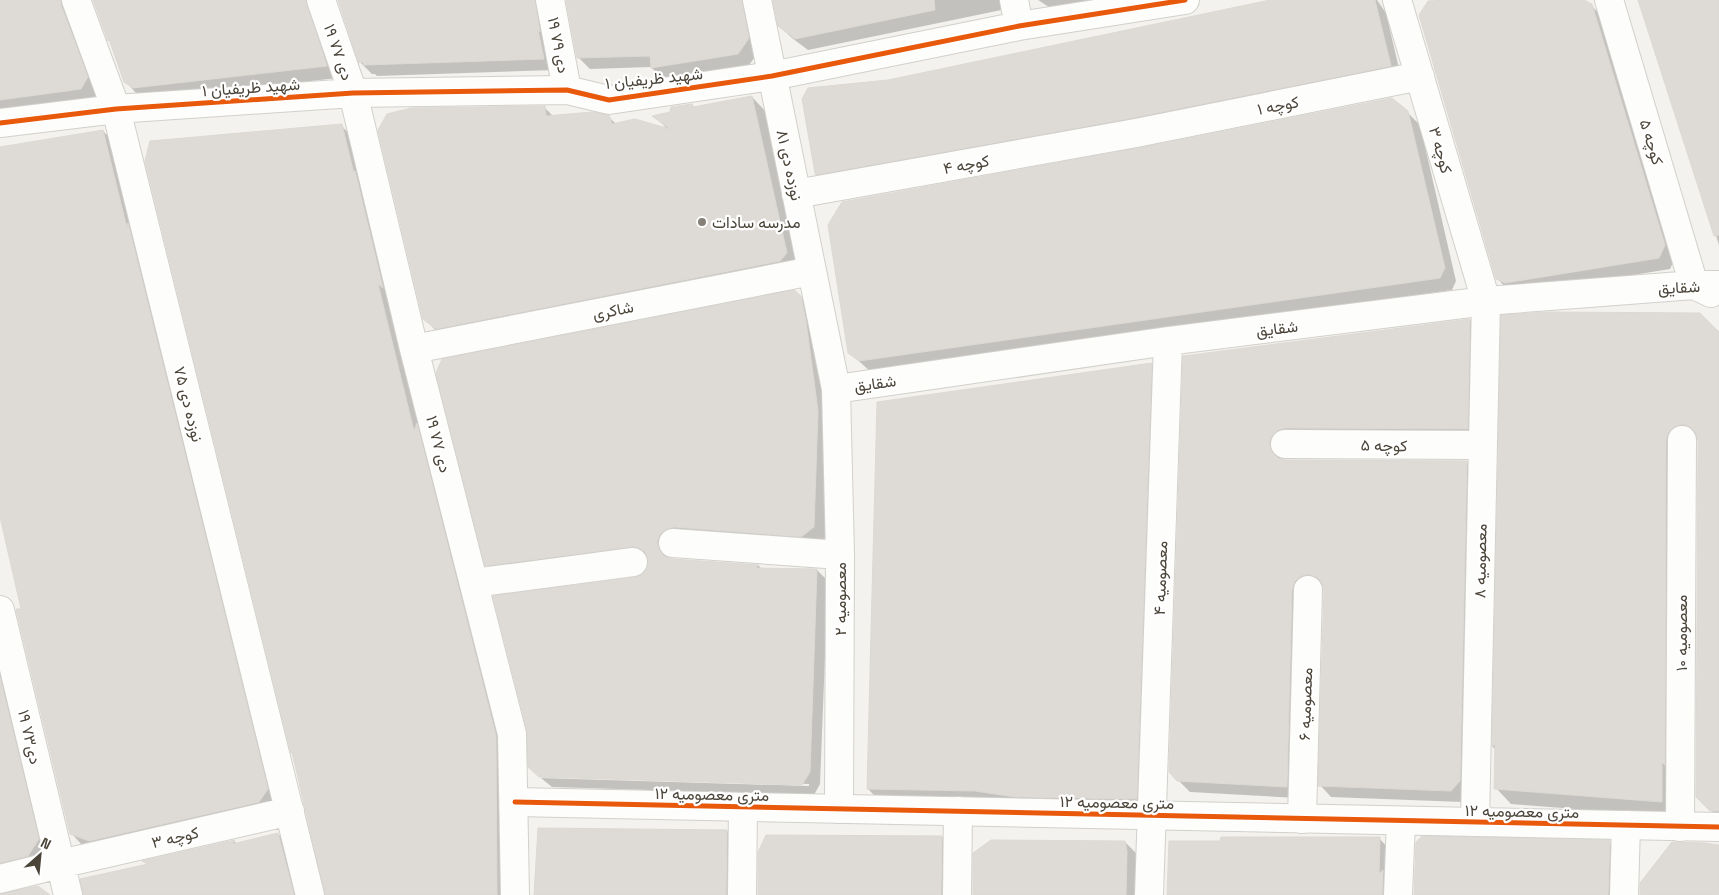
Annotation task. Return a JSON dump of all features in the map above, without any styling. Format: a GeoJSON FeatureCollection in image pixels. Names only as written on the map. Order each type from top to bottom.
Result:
{"type":"FeatureCollection","features":[{"type":"Feature","properties":{"kind":"street","name":"نوزده دی ۷۵"},"geometry":{"type":"LineString","coordinates":[[76,0],[116,109],[310,895]]}},
{"type":"Feature","properties":{"kind":"street","name":"۱۹ دی ۷۷"},"geometry":{"type":"LineString","coordinates":[[321,0],[353,93],[414,349],[512,734],[515,802],[515,895]]}},
{"type":"Feature","properties":{"kind":"street","name":"۱۹ دی ۷۹"},"geometry":{"type":"LineString","coordinates":[[550,0],[567,90]]}},
{"type":"Feature","properties":{"kind":"street","name":"نوزده دی ۸۱"},"geometry":{"type":"LineString","coordinates":[[757,0],[836,389]]}},
{"type":"Feature","properties":{"kind":"street","name":"شهید ظریفیان ۱"},"geometry":{"type":"LineString","coordinates":[[0,123],[116,109],[353,93],[567,90],[609,100],[772,76],[1017,13],[1185,0]]}},
{"type":"Feature","properties":{"kind":"street","name":"کوچه ۳"},"geometry":{"type":"LineString","coordinates":[[1397,0],[1486,301]]}},
{"type":"Feature","properties":{"kind":"street","name":"کوچه ۵"},"geometry":{"type":"LineString","coordinates":[[1609,0],[1707,285]]}},
{"type":"Feature","properties":{"kind":"street","name":"کوچه ۱"},"geometry":{"type":"LineString","coordinates":[[1136,134],[1420,76]]}},
{"type":"Feature","properties":{"kind":"street","name":"کوچه ۴"},"geometry":{"type":"LineString","coordinates":[[796,194],[1136,134]]}},
{"type":"Feature","properties":{"kind":"street","name":"شاکری"},"geometry":{"type":"LineString","coordinates":[[414,349],[812,271]]}},
{"type":"Feature","properties":{"kind":"street"},"geometry":{"type":"LineString","coordinates":[[1707,285],[1719,297]]}},
{"type":"Feature","properties":{"kind":"street","name":"شقایق"},"geometry":{"type":"LineString","coordinates":[[836,389],[1168,341],[1486,301],[1707,285]]}},
{"type":"Feature","properties":{"kind":"street","name":"معصومیه ۸"},"geometry":{"type":"LineString","coordinates":[[1475,822],[1486,301]]}},
{"type":"Feature","properties":{"kind":"street","name":"معصومیه ۴"},"geometry":{"type":"LineString","coordinates":[[1149,895],[1168,341]]}},
{"type":"Feature","properties":{"kind":"street","name":"معصومیه ۲"},"geometry":{"type":"LineString","coordinates":[[836,389],[840,555],[839,809]]}},
{"type":"Feature","properties":{"kind":"street","name":"معصومیه ۱۰"},"geometry":{"type":"LineString","coordinates":[[1680,826],[1682,440]]}},
{"type":"Feature","properties":{"kind":"street","name":"کوچه ۵"},"geometry":{"type":"LineString","coordinates":[[1285,444],[1482,446]]}},
{"type":"Feature","properties":{"kind":"street"},"geometry":{"type":"LineString","coordinates":[[673,543],[840,555]]}},
{"type":"Feature","properties":{"kind":"street"},"geometry":{"type":"LineString","coordinates":[[474,583],[633,562]]}},
{"type":"Feature","properties":{"kind":"street","name":"معصومیه ۶"},"geometry":{"type":"LineString","coordinates":[[1302,818],[1308,590]]}},
{"type":"Feature","properties":{"kind":"street","name":"۱۹ دی۷۳"},"geometry":{"type":"LineString","coordinates":[[0,610],[68,895]]}},
{"type":"Feature","properties":{"kind":"street","name":"۱۲ متری معصومیه"},"geometry":{"type":"LineString","coordinates":[[515,802],[1719,827]]}},
{"type":"Feature","properties":{"kind":"street"},"geometry":{"type":"LineString","coordinates":[[742,895],[743,807]]}},
{"type":"Feature","properties":{"kind":"street","name":"کوچه ۳"},"geometry":{"type":"LineString","coordinates":[[60,864],[290,811]]}},
{"type":"Feature","properties":{"kind":"street"},"geometry":{"type":"LineString","coordinates":[[957,895],[958,811]]}},
{"type":"Feature","properties":{"kind":"street"},"geometry":{"type":"LineString","coordinates":[[1398,895],[1401,821]]}},
{"type":"Feature","properties":{"kind":"street"},"geometry":{"type":"LineString","coordinates":[[1624,895],[1626,825]]}},
{"type":"Feature","properties":{"kind":"street"},"geometry":{"type":"LineString","coordinates":[[0,879],[60,864]]}},
{"type":"Feature","properties":{"kind":"building"},"geometry":{"type":"Polygon","coordinates":[[[0,0],[61,0],[61,5],[88,77],[81,89],[0,100],[0,0]]]}},
{"type":"Feature","properties":{"kind":"building"},"geometry":{"type":"Polygon","coordinates":[[[93,0],[306,0],[327,66],[133,88],[124,82],[93,0]]]}},
{"type":"Feature","properties":{"kind":"building"},"geometry":{"type":"Polygon","coordinates":[[[338,0],[535,0],[540,32],[538,30],[544,59],[364,65],[363,62],[359,63],[338,0]]]}},
{"type":"Feature","properties":{"kind":"building"},"geometry":{"type":"Polygon","coordinates":[[[566,0],[742,0],[749,38],[738,54],[651,68],[650,56],[577,58],[566,0]]]}},
{"type":"Feature","properties":{"kind":"building"},"geometry":{"type":"Polygon","coordinates":[[[773,0],[934,0],[935,10],[795,39],[778,26],[773,0]]]}},
{"type":"Feature","properties":{"kind":"building"},"geometry":{"type":"Polygon","coordinates":[[[1270,0],[1375,0],[1391,66],[1133,118],[816,175],[815,173],[802,99],[808,88],[888,80],[1270,0]]]}},
{"type":"Feature","properties":{"kind":"building"},"geometry":{"type":"Polygon","coordinates":[[[1584,0],[1592,4],[1665,245],[1659,258],[1505,283],[1496,279],[1419,15],[1428,1],[1584,0]]]}},
{"type":"Feature","properties":{"kind":"building"},"geometry":{"type":"Polygon","coordinates":[[[1638,0],[1719,0],[1719,235],[1714,236],[1638,0]]]}},
{"type":"Feature","properties":{"kind":"building"},"geometry":{"type":"Polygon","coordinates":[[[752,96],[787,253],[780,261],[436,329],[423,319],[378,130],[387,114],[411,108],[545,106],[546,116],[592,112],[609,115],[612,124],[635,119],[670,129],[652,116],[670,112],[671,107],[692,104],[693,107],[752,96]]]}},
{"type":"Feature","properties":{"kind":"building"},"geometry":{"type":"Polygon","coordinates":[[[1392,98],[1408,111],[1445,268],[1440,278],[859,361],[848,353],[828,225],[842,202],[1139,148],[1392,98]]]}},
{"type":"Feature","properties":{"kind":"building"},"geometry":{"type":"Polygon","coordinates":[[[342,124],[383,288],[378,284],[414,431],[417,423],[496,736],[497,895],[325,895],[292,752],[145,161],[150,141],[342,124]]]}},
{"type":"Feature","properties":{"kind":"building"},"geometry":{"type":"Polygon","coordinates":[[[103,130],[127,228],[128,223],[268,789],[259,802],[89,841],[70,834],[16,609],[21,609],[0,517],[0,147],[103,130]]]}},
{"type":"Feature","properties":{"kind":"building"},"geometry":{"type":"Polygon","coordinates":[[[794,290],[801,296],[806,321],[818,411],[814,527],[801,537],[674,527],[660,534],[657,542],[664,556],[672,559],[759,565],[755,568],[817,569],[810,772],[802,785],[539,777],[528,767],[527,730],[493,596],[635,577],[642,575],[647,568],[648,559],[645,552],[639,548],[631,547],[485,566],[436,373],[442,359],[794,290]]]}},
{"type":"Feature","properties":{"kind":"building"},"geometry":{"type":"Polygon","coordinates":[[[1549,312],[1700,313],[1719,332],[1719,811],[1710,811],[1696,797],[1698,440],[1695,432],[1683,424],[1674,427],[1668,433],[1666,440],[1665,765],[1662,762],[1662,802],[1494,789],[1495,744],[1492,747],[1501,315],[1549,312]]]}},
{"type":"Feature","properties":{"kind":"building"},"geometry":{"type":"Polygon","coordinates":[[[1470,319],[1468,429],[1285,428],[1277,431],[1271,437],[1269,443],[1272,452],[1278,458],[1285,460],[1467,461],[1460,781],[1451,791],[1318,786],[1324,590],[1322,583],[1317,577],[1308,574],[1301,576],[1295,581],[1292,590],[1287,787],[1177,781],[1169,772],[1183,356],[1470,319]]]}},
{"type":"Feature","properties":{"kind":"building"},"geometry":{"type":"Polygon","coordinates":[[[1152,363],[1137,799],[1015,797],[975,791],[867,789],[877,402],[1152,363]]]}},
{"type":"Feature","properties":{"kind":"building"},"geometry":{"type":"Polygon","coordinates":[[[0,677],[39,839],[28,856],[0,863],[0,677]]]}},
{"type":"Feature","properties":{"kind":"building"},"geometry":{"type":"Polygon","coordinates":[[[538,828],[727,830],[726,895],[534,895],[538,828]]]}},
{"type":"Feature","properties":{"kind":"building"},"geometry":{"type":"Polygon","coordinates":[[[278,833],[294,895],[83,895],[80,879],[148,864],[142,861],[235,840],[232,844],[278,833]]]}},
{"type":"Feature","properties":{"kind":"building"},"geometry":{"type":"Polygon","coordinates":[[[766,835],[942,836],[941,895],[758,895],[758,852],[766,835]]]}},
{"type":"Feature","properties":{"kind":"building"},"geometry":{"type":"Polygon","coordinates":[[[1422,836],[1610,840],[1608,895],[1414,895],[1416,842],[1422,836]]]}},
{"type":"Feature","properties":{"kind":"building"},"geometry":{"type":"Polygon","coordinates":[[[1221,837],[1380,837],[1379,874],[1383,870],[1382,895],[1167,895],[1169,841],[1220,841],[1221,837]]]}},
{"type":"Feature","properties":{"kind":"building"},"geometry":{"type":"Polygon","coordinates":[[[991,840],[1125,841],[1127,851],[1126,895],[973,895],[973,853],[991,840]]]}},
{"type":"Feature","properties":{"kind":"building"},"geometry":{"type":"Polygon","coordinates":[[[1672,842],[1719,845],[1719,895],[1640,895],[1640,883],[1672,842]]]}},
{"type":"Feature","properties":{"kind":"building"},"geometry":{"type":"Polygon","coordinates":[[[38,886],[50,895],[0,895],[0,894],[38,886]]]}},
{"type":"Feature","properties":{"kind":"cycle path"},"geometry":{"type":"LineString","coordinates":[[0,123],[116,109],[353,93],[567,90],[609,100],[772,76],[1019,26],[1185,0]]}},
{"type":"Feature","properties":{"kind":"cycle path"},"geometry":{"type":"LineString","coordinates":[[515,802],[1719,827]]}},
{"type":"Feature","properties":{"kind":"place","name":"مدرسه سادات"},"geometry":{"type":"Point","coordinates":[702,222]}}]}
